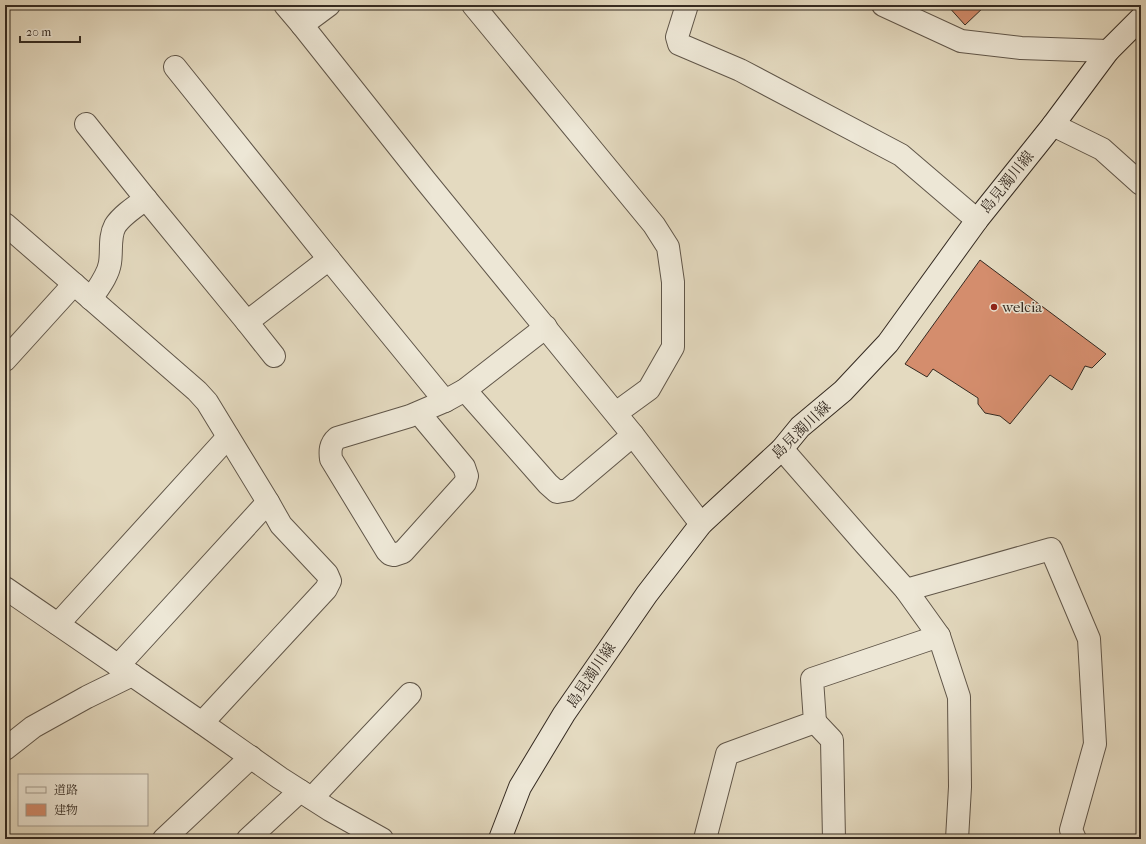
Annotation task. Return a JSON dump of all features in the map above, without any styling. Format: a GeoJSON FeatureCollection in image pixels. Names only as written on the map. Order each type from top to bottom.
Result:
{"type":"FeatureCollection","features":[{"type":"Feature","properties":{"kind":"street"},"geometry":{"type":"LineString","coordinates":[[285,5],[425,180],[633,435],[701,524]]}},
{"type":"Feature","properties":{"kind":"street"},"geometry":{"type":"LineString","coordinates":[[302,25],[329,5]]}},
{"type":"Feature","properties":{"kind":"street"},"geometry":{"type":"LineString","coordinates":[[473,5],[654,225],[668,247],[673,282],[673,347],[649,389],[616,414]]}},
{"type":"Feature","properties":{"kind":"street"},"geometry":{"type":"LineString","coordinates":[[687,5],[677,37],[679,44],[740,70],[901,155],[977,220]]}},
{"type":"Feature","properties":{"kind":"street"},"geometry":{"type":"LineString","coordinates":[[883,5],[961,41],[1021,48],[1108,51]]}},
{"type":"Feature","properties":{"kind":"street","name":"島見濁川線"},"geometry":{"type":"LineString","coordinates":[[500,839],[520,788],[564,714],[647,594],[701,524],[782,449],[800,427],[843,391],[888,343],[977,220],[1053,125],[1108,51],[1141,18]]}},
{"type":"Feature","properties":{"kind":"street"},"geometry":{"type":"LineString","coordinates":[[175,67],[445,401]]}},
{"type":"Feature","properties":{"kind":"street"},"geometry":{"type":"LineString","coordinates":[[86,124],[274,356]]}},
{"type":"Feature","properties":{"kind":"street"},"geometry":{"type":"LineString","coordinates":[[1053,125],[1102,149],[1141,184]]}},
{"type":"Feature","properties":{"kind":"street"},"geometry":{"type":"LineString","coordinates":[[91,299],[106,276],[110,264],[112,234],[115,226],[121,219],[146,199]]}},
{"type":"Feature","properties":{"kind":"street"},"geometry":{"type":"LineString","coordinates":[[5,224],[197,391],[207,402],[281,525],[327,574],[330,581],[326,589],[202,723]]}},
{"type":"Feature","properties":{"kind":"street"},"geometry":{"type":"LineString","coordinates":[[247,322],[329,259]]}},
{"type":"Feature","properties":{"kind":"street"},"geometry":{"type":"LineString","coordinates":[[5,360],[74,284]]}},
{"type":"Feature","properties":{"kind":"street"},"geometry":{"type":"LineString","coordinates":[[419,413],[464,467],[467,476],[465,483],[403,552],[394,555],[387,551],[332,459],[330,453],[333,442],[337,438],[419,413],[445,401],[465,390],[546,327]]}},
{"type":"Feature","properties":{"kind":"street"},"geometry":{"type":"LineString","coordinates":[[465,390],[548,484],[557,492],[568,490],[633,435]]}},
{"type":"Feature","properties":{"kind":"street"},"geometry":{"type":"LineString","coordinates":[[58,624],[228,437]]}},
{"type":"Feature","properties":{"kind":"street"},"geometry":{"type":"LineString","coordinates":[[782,449],[906,590],[939,636],[959,697],[960,786],[957,839]]}},
{"type":"Feature","properties":{"kind":"street"},"geometry":{"type":"LineString","coordinates":[[5,749],[34,727],[87,697],[125,671],[268,502]]}},
{"type":"Feature","properties":{"kind":"street"},"geometry":{"type":"LineString","coordinates":[[906,590],[1051,549],[1089,639],[1095,744],[1071,830],[1076,839]]}},
{"type":"Feature","properties":{"kind":"street"},"geometry":{"type":"LineString","coordinates":[[5,588],[306,795],[382,839]]}},
{"type":"Feature","properties":{"kind":"street"},"geometry":{"type":"LineString","coordinates":[[834,839],[832,740],[815,722],[812,679],[939,636]]}},
{"type":"Feature","properties":{"kind":"street"},"geometry":{"type":"LineString","coordinates":[[248,839],[306,795],[410,694]]}},
{"type":"Feature","properties":{"kind":"street"},"geometry":{"type":"LineString","coordinates":[[705,839],[727,754],[815,722]]}},
{"type":"Feature","properties":{"kind":"street"},"geometry":{"type":"LineString","coordinates":[[164,839],[251,758]]}},
{"type":"Feature","properties":{"kind":"building"},"geometry":{"type":"Polygon","coordinates":[[[947,5],[986,5],[965,25],[947,5]]]}},
{"type":"Feature","properties":{"kind":"building","name":"welcia"},"geometry":{"type":"Polygon","coordinates":[[[980,260],[1106,354],[1092,368],[1085,366],[1072,390],[1050,375],[1010,424],[1000,416],[985,413],[978,404],[978,398],[933,369],[927,377],[905,364],[980,260]]]}},
{"type":"Feature","properties":{"kind":"place","name":"welcia"},"geometry":{"type":"Point","coordinates":[994,307]}}]}
